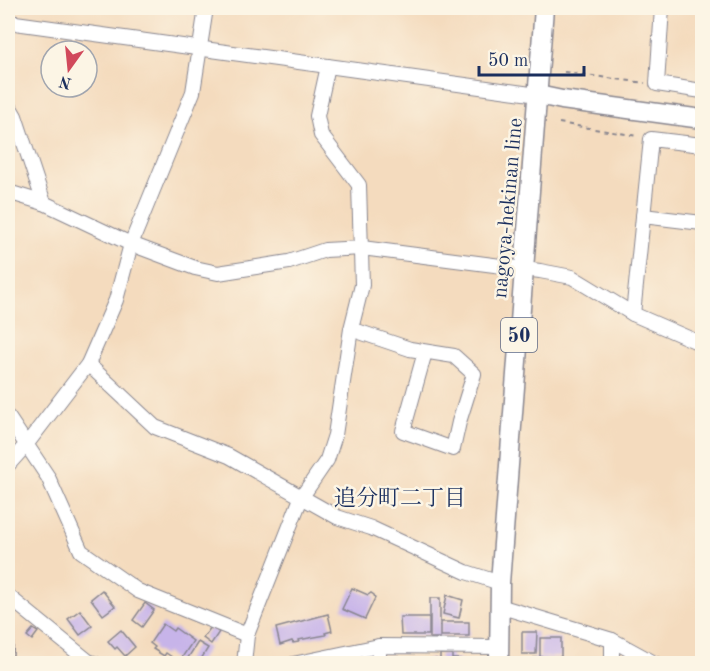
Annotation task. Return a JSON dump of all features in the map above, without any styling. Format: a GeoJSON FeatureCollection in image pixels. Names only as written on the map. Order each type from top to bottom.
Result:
{"type":"FeatureCollection","features":[{"type":"Feature","properties":{"kind":"main road","name":"nagoya-hekinan line"},"geometry":{"type":"LineString","coordinates":[[499,655],[500,583],[544,8]]}},
{"type":"Feature","properties":{"kind":"main road"},"geometry":{"type":"LineString","coordinates":[[538,94],[702,119]]}},
{"type":"Feature","properties":{"kind":"street"},"geometry":{"type":"LineString","coordinates":[[8,465],[88,364],[116,300],[131,244],[193,92],[206,8]]}},
{"type":"Feature","properties":{"kind":"street"},"geometry":{"type":"LineString","coordinates":[[663,8],[657,84],[702,91]]}},
{"type":"Feature","properties":{"kind":"street"},"geometry":{"type":"LineString","coordinates":[[8,22],[200,50],[538,94]]}},
{"type":"Feature","properties":{"kind":"street"},"geometry":{"type":"LineString","coordinates":[[244,663],[247,635],[301,498],[327,460],[335,435],[351,329],[362,285],[359,185],[321,135],[317,116],[328,66]]}},
{"type":"Feature","properties":{"kind":"street"},"geometry":{"type":"LineString","coordinates":[[8,104],[15,116],[44,203]]}},
{"type":"Feature","properties":{"kind":"street"},"geometry":{"type":"LineString","coordinates":[[633,314],[651,139],[702,145]]}},
{"type":"Feature","properties":{"kind":"street"},"geometry":{"type":"LineString","coordinates":[[8,192],[44,203],[131,244],[195,268],[218,273],[289,262],[325,250],[362,248],[524,268],[572,277],[633,314],[702,344]]}},
{"type":"Feature","properties":{"kind":"street"},"geometry":{"type":"LineString","coordinates":[[643,216],[702,223]]}},
{"type":"Feature","properties":{"kind":"street"},"geometry":{"type":"LineString","coordinates":[[351,329],[410,349],[454,356],[474,374],[453,449],[403,431],[425,352]]}},
{"type":"Feature","properties":{"kind":"street"},"geometry":{"type":"LineString","coordinates":[[88,364],[155,428],[229,456],[338,517],[371,528],[466,572],[500,583]]}},
{"type":"Feature","properties":{"kind":"street"},"geometry":{"type":"LineString","coordinates":[[8,417],[48,477],[81,551],[138,591],[247,635]]}},
{"type":"Feature","properties":{"kind":"street"},"geometry":{"type":"LineString","coordinates":[[8,596],[91,663]]}},
{"type":"Feature","properties":{"kind":"street"},"geometry":{"type":"LineString","coordinates":[[499,606],[612,640],[656,663]]}},
{"type":"Feature","properties":{"kind":"street"},"geometry":{"type":"LineString","coordinates":[[612,640],[612,663]]}},
{"type":"Feature","properties":{"kind":"street"},"geometry":{"type":"LineString","coordinates":[[379,646],[379,663]]}},
{"type":"Feature","properties":{"kind":"street"},"geometry":{"type":"LineString","coordinates":[[293,663],[379,646],[499,655]]}},
{"type":"Feature","properties":{"kind":"path"},"geometry":{"type":"LineString","coordinates":[[564,72],[657,84]]}},
{"type":"Feature","properties":{"kind":"path"},"geometry":{"type":"LineString","coordinates":[[559,123],[651,139]]}},
{"type":"Feature","properties":{"kind":"building"},"geometry":{"type":"Polygon","coordinates":[[[352,588],[368,595],[371,593],[374,595],[375,598],[365,619],[342,609],[352,588]]]}},
{"type":"Feature","properties":{"kind":"building"},"geometry":{"type":"Polygon","coordinates":[[[102,590],[115,606],[103,615],[91,599],[102,590]]]}},
{"type":"Feature","properties":{"kind":"building"},"geometry":{"type":"Polygon","coordinates":[[[447,595],[463,600],[459,618],[443,614],[447,595]]]}},
{"type":"Feature","properties":{"kind":"building"},"geometry":{"type":"Polygon","coordinates":[[[430,598],[440,598],[440,638],[430,638],[430,598]]]}},
{"type":"Feature","properties":{"kind":"building"},"geometry":{"type":"Polygon","coordinates":[[[145,603],[154,610],[142,627],[133,620],[145,603]]]}},
{"type":"Feature","properties":{"kind":"building"},"geometry":{"type":"Polygon","coordinates":[[[8,606],[15,613],[11,617],[8,613],[8,606]]]}},
{"type":"Feature","properties":{"kind":"building"},"geometry":{"type":"Polygon","coordinates":[[[80,610],[92,626],[80,635],[68,619],[80,610]]]}},
{"type":"Feature","properties":{"kind":"building"},"geometry":{"type":"Polygon","coordinates":[[[328,614],[332,631],[325,633],[326,635],[280,645],[276,628],[328,614]]]}},
{"type":"Feature","properties":{"kind":"building"},"geometry":{"type":"Polygon","coordinates":[[[400,617],[429,617],[429,635],[401,635],[400,617]]]}},
{"type":"Feature","properties":{"kind":"building"},"geometry":{"type":"Polygon","coordinates":[[[441,622],[469,622],[469,636],[441,636],[441,622]]]}},
{"type":"Feature","properties":{"kind":"building"},"geometry":{"type":"Polygon","coordinates":[[[163,624],[173,631],[175,628],[193,641],[179,662],[166,653],[164,656],[153,649],[155,647],[150,643],[163,624]]]}},
{"type":"Feature","properties":{"kind":"building"},"geometry":{"type":"Polygon","coordinates":[[[211,627],[219,632],[211,644],[203,638],[211,627]]]}},
{"type":"Feature","properties":{"kind":"building"},"geometry":{"type":"Polygon","coordinates":[[[8,629],[14,629],[13,656],[8,656],[8,629]]]}},
{"type":"Feature","properties":{"kind":"building"},"geometry":{"type":"Polygon","coordinates":[[[33,629],[38,632],[32,640],[27,636],[33,629]]]}},
{"type":"Feature","properties":{"kind":"building"},"geometry":{"type":"Polygon","coordinates":[[[121,630],[135,647],[125,656],[108,641],[121,630]]]}},
{"type":"Feature","properties":{"kind":"building"},"geometry":{"type":"Polygon","coordinates":[[[522,632],[537,632],[536,654],[522,654],[522,632]]]}},
{"type":"Feature","properties":{"kind":"building"},"geometry":{"type":"Polygon","coordinates":[[[540,638],[561,638],[561,657],[540,657],[540,638]]]}},
{"type":"Feature","properties":{"kind":"building"},"geometry":{"type":"Polygon","coordinates":[[[198,642],[208,648],[198,664],[184,664],[198,642]]]}},
{"type":"Feature","properties":{"kind":"building"},"geometry":{"type":"Polygon","coordinates":[[[440,654],[452,654],[452,659],[460,659],[460,664],[440,664],[440,654]]]}},
{"type":"Feature","properties":{"kind":"building"},"geometry":{"type":"Polygon","coordinates":[[[534,658],[560,659],[560,664],[536,664],[534,658]]]}},
{"type":"Feature","properties":{"kind":"building"},"geometry":{"type":"Polygon","coordinates":[[[428,659],[436,659],[436,664],[428,664],[428,659]]]}},
{"type":"Feature","properties":{"kind":"building"},"geometry":{"type":"Polygon","coordinates":[[[388,660],[399,660],[399,664],[388,664],[388,660]]]}},
{"type":"Feature","properties":{"kind":"district","name":"追分町二丁目"},"geometry":{"type":"Point","coordinates":[400,497]}}]}
